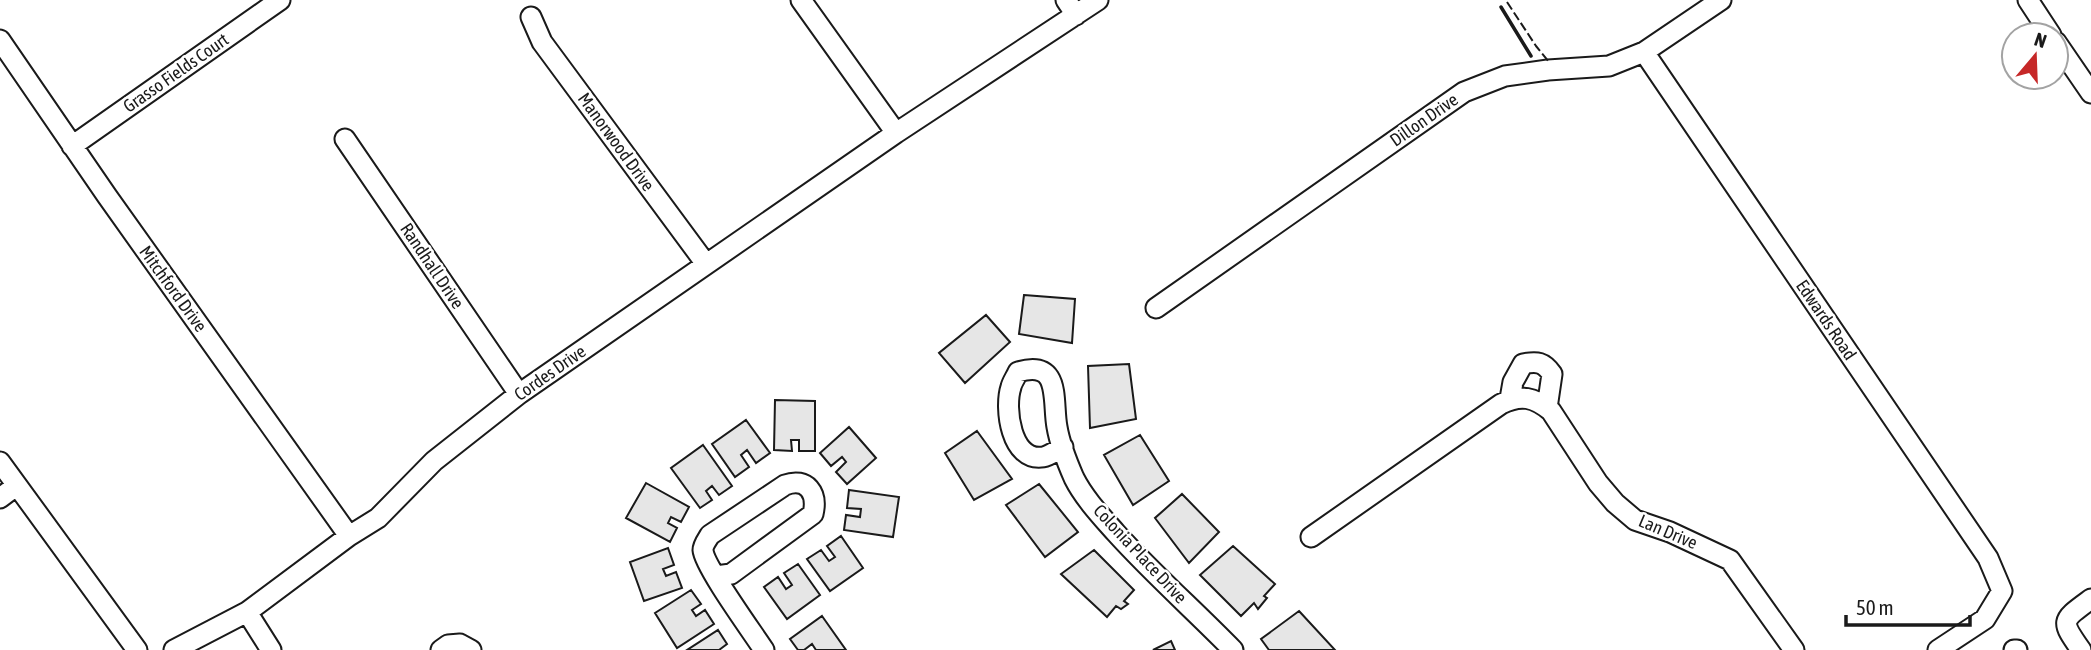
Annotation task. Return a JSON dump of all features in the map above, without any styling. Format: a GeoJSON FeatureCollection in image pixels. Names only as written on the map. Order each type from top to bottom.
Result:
{"type":"FeatureCollection","features":[{"type":"Feature","properties":{"kind":"street","name":"Grasso Fields Court"},"geometry":{"type":"LineString","coordinates":[[72,146],[280,0]]}},
{"type":"Feature","properties":{"kind":"street"},"geometry":{"type":"LineString","coordinates":[[801,0],[896,133]]}},
{"type":"Feature","properties":{"kind":"street","name":"Cordes Drive"},"geometry":{"type":"LineString","coordinates":[[174,650],[247,612],[377,518],[434,461],[519,394],[936,108],[1071,8],[1098,0]]}},
{"type":"Feature","properties":{"kind":"street","name":"Dillon Drive"},"geometry":{"type":"LineString","coordinates":[[1156,308],[1465,92],[1505,76],[1609,66],[1644,52],[1721,0]]}},
{"type":"Feature","properties":{"kind":"street"},"geometry":{"type":"LineString","coordinates":[[2028,0],[2042,21]]}},
{"type":"Feature","properties":{"kind":"street","name":"Manorwood Drive"},"geometry":{"type":"LineString","coordinates":[[531,17],[542,42],[706,264]]}},
{"type":"Feature","properties":{"kind":"street","name":"Mitchford Drive"},"geometry":{"type":"LineString","coordinates":[[0,40],[72,146],[349,536]]}},
{"type":"Feature","properties":{"kind":"street","name":"Edwards Road"},"geometry":{"type":"LineString","coordinates":[[1644,52],[1988,558],[2002,591],[1985,619],[1938,650]]}},
{"type":"Feature","properties":{"kind":"street"},"geometry":{"type":"LineString","coordinates":[[2070,62],[2091,93]]}},
{"type":"Feature","properties":{"kind":"street","name":"Randhall Drive"},"geometry":{"type":"LineString","coordinates":[[345,138],[519,394]]}},
{"type":"Feature","properties":{"kind":"street"},"geometry":{"type":"LineString","coordinates":[[1311,537],[1510,399],[1526,397],[1547,408],[1552,374],[1546,365],[1535,361],[1523,364],[1513,382],[1510,399]]}},
{"type":"Feature","properties":{"kind":"street","name":"Lan Drive"},"geometry":{"type":"LineString","coordinates":[[1547,408],[1598,483],[1615,503],[1635,520],[1670,532],[1730,560],[1794,650]]}},
{"type":"Feature","properties":{"kind":"street","name":"Colonia Place Drive"},"geometry":{"type":"LineString","coordinates":[[1063,447],[1065,458],[1077,483],[1097,511],[1124,542],[1233,650]]}},
{"type":"Feature","properties":{"kind":"street"},"geometry":{"type":"LineString","coordinates":[[0,462],[8,492],[137,650]]}},
{"type":"Feature","properties":{"kind":"street"},"geometry":{"type":"LineString","coordinates":[[716,576],[731,574],[813,514],[816,503],[812,491],[795,481],[785,485],[710,535],[705,543],[703,552],[716,576],[764,650]]}},
{"type":"Feature","properties":{"kind":"street"},"geometry":{"type":"LineString","coordinates":[[2081,650],[2066,628],[2066,621],[2070,614],[2091,599]]}},
{"type":"Feature","properties":{"kind":"street"},"geometry":{"type":"LineString","coordinates":[[247,612],[271,650]]}},
{"type":"Feature","properties":{"kind":"street"},"geometry":{"type":"LineString","coordinates":[[441,650],[460,643],[471,650]]}},
{"type":"Feature","properties":{"kind":"building"},"geometry":{"type":"Polygon","coordinates":[[[1024,295],[1075,299],[1072,343],[1019,334],[1024,295]]]}},
{"type":"Feature","properties":{"kind":"building"},"geometry":{"type":"Polygon","coordinates":[[[986,315],[1010,342],[965,383],[939,353],[986,315]]]}},
{"type":"Feature","properties":{"kind":"building"},"geometry":{"type":"Polygon","coordinates":[[[1129,364],[1136,419],[1090,428],[1088,366],[1129,364]]]}},
{"type":"Feature","properties":{"kind":"building"},"geometry":{"type":"Polygon","coordinates":[[[775,400],[815,401],[815,451],[799,451],[799,440],[791,440],[792,451],[774,450],[775,400]]]}},
{"type":"Feature","properties":{"kind":"building"},"geometry":{"type":"Polygon","coordinates":[[[746,420],[770,453],[756,463],[747,450],[741,455],[749,467],[735,477],[712,444],[746,420]]]}},
{"type":"Feature","properties":{"kind":"building"},"geometry":{"type":"Polygon","coordinates":[[[849,427],[876,458],[847,484],[836,472],[846,462],[842,457],[831,466],[820,453],[849,427]]]}},
{"type":"Feature","properties":{"kind":"building"},"geometry":{"type":"Polygon","coordinates":[[[977,431],[1012,479],[974,500],[945,453],[977,431]]]}},
{"type":"Feature","properties":{"kind":"building"},"geometry":{"type":"Polygon","coordinates":[[[1140,435],[1169,481],[1133,505],[1104,455],[1140,435]]]}},
{"type":"Feature","properties":{"kind":"building"},"geometry":{"type":"Polygon","coordinates":[[[703,445],[732,486],[719,495],[712,486],[706,491],[712,500],[700,508],[671,468],[703,445]]]}},
{"type":"Feature","properties":{"kind":"building"},"geometry":{"type":"Polygon","coordinates":[[[646,483],[689,507],[681,522],[671,517],[668,523],[677,528],[670,542],[626,518],[646,483]]]}},
{"type":"Feature","properties":{"kind":"building"},"geometry":{"type":"Polygon","coordinates":[[[1039,484],[1078,532],[1045,557],[1006,505],[1039,484]]]}},
{"type":"Feature","properties":{"kind":"building"},"geometry":{"type":"Polygon","coordinates":[[[849,490],[899,497],[893,537],[844,530],[846,515],[860,517],[861,509],[847,508],[849,490]]]}},
{"type":"Feature","properties":{"kind":"building"},"geometry":{"type":"Polygon","coordinates":[[[1182,494],[1219,532],[1189,563],[1155,518],[1182,494]]]}},
{"type":"Feature","properties":{"kind":"building"},"geometry":{"type":"Polygon","coordinates":[[[841,536],[863,568],[830,591],[807,559],[821,550],[829,561],[835,557],[827,546],[841,536]]]}},
{"type":"Feature","properties":{"kind":"building"},"geometry":{"type":"Polygon","coordinates":[[[1233,546],[1275,584],[1264,596],[1267,598],[1258,609],[1254,603],[1241,616],[1200,575],[1233,546]]]}},
{"type":"Feature","properties":{"kind":"building"},"geometry":{"type":"Polygon","coordinates":[[[668,548],[674,565],[663,569],[666,576],[676,572],[682,588],[644,601],[630,562],[668,548]]]}},
{"type":"Feature","properties":{"kind":"building"},"geometry":{"type":"Polygon","coordinates":[[[1094,550],[1134,590],[1124,601],[1128,604],[1121,609],[1116,606],[1107,617],[1061,574],[1094,550]]]}},
{"type":"Feature","properties":{"kind":"building"},"geometry":{"type":"Polygon","coordinates":[[[798,564],[820,595],[787,619],[764,587],[778,577],[786,589],[792,585],[784,573],[798,564]]]}},
{"type":"Feature","properties":{"kind":"building"},"geometry":{"type":"Polygon","coordinates":[[[691,590],[701,604],[692,610],[696,616],[705,610],[714,624],[677,648],[655,613],[691,590]]]}},
{"type":"Feature","properties":{"kind":"building"},"geometry":{"type":"Polygon","coordinates":[[[1299,611],[1335,650],[1269,650],[1261,639],[1299,611]]]}},
{"type":"Feature","properties":{"kind":"building"},"geometry":{"type":"Polygon","coordinates":[[[822,616],[846,650],[816,650],[812,644],[804,650],[798,650],[790,639],[822,616]]]}},
{"type":"Feature","properties":{"kind":"building"},"geometry":{"type":"Polygon","coordinates":[[[718,630],[727,644],[719,650],[687,650],[718,630]]]}},
{"type":"Feature","properties":{"kind":"building"},"geometry":{"type":"Polygon","coordinates":[[[1171,641],[1175,650],[1153,650],[1171,641]]]}},
{"type":"Feature","properties":{"kind":"fence"},"geometry":{"type":"LineString","coordinates":[[1507,2],[1549,62]]}},
{"type":"Feature","properties":{"kind":"wall"},"geometry":{"type":"LineString","coordinates":[[1501,7],[1531,56]]}}]}
